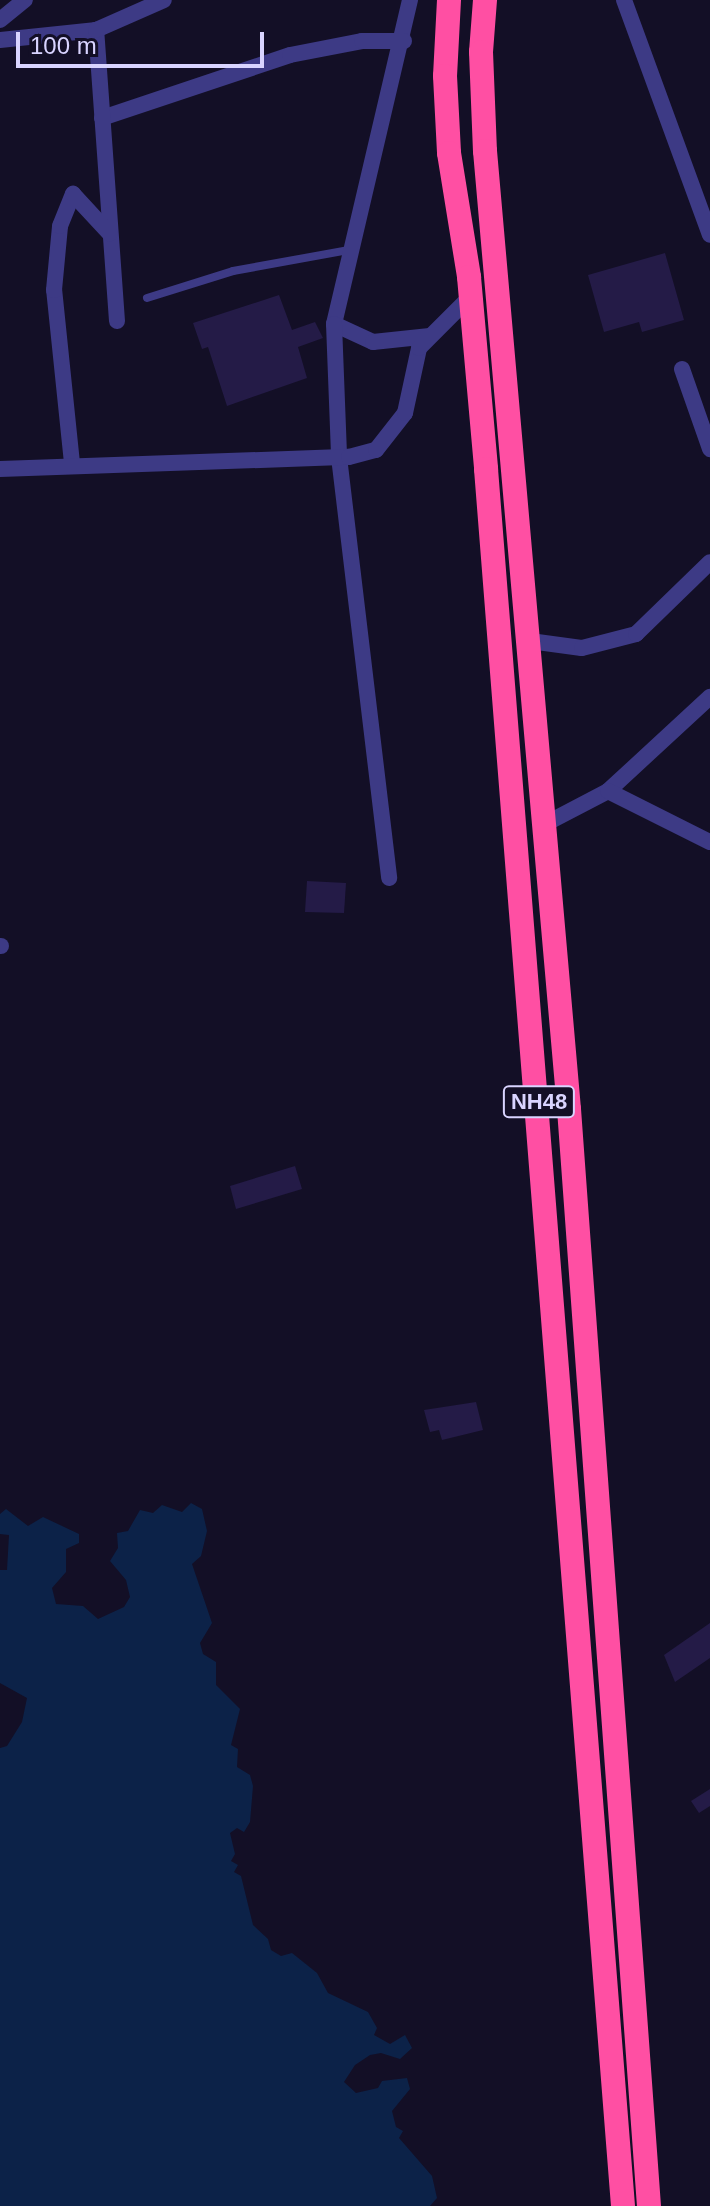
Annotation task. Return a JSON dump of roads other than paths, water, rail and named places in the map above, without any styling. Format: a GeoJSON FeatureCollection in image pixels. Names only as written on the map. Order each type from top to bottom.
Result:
{"type":"FeatureCollection","features":[{"type":"Feature","properties":{"kind":"highway","name":"NH48"},"geometry":{"type":"LineString","coordinates":[[449,0],[445,76],[449,153],[471,296],[541,1130],[623,2206]]}},
{"type":"Feature","properties":{"kind":"highway","name":"NH48"},"geometry":{"type":"LineString","coordinates":[[485,0],[481,52],[485,151],[545,824],[652,2198]]}},
{"type":"Feature","properties":{"kind":"street"},"geometry":{"type":"LineString","coordinates":[[0,20],[25,0]]}},
{"type":"Feature","properties":{"kind":"street"},"geometry":{"type":"LineString","coordinates":[[0,40],[96,30],[164,0]]}},
{"type":"Feature","properties":{"kind":"street"},"geometry":{"type":"LineString","coordinates":[[389,878],[339,457],[334,324],[349,250],[404,41],[410,0]]}},
{"type":"Feature","properties":{"kind":"street"},"geometry":{"type":"LineString","coordinates":[[624,0],[710,235]]}},
{"type":"Feature","properties":{"kind":"street"},"geometry":{"type":"LineString","coordinates":[[96,30],[117,321]]}},
{"type":"Feature","properties":{"kind":"street"},"geometry":{"type":"LineString","coordinates":[[102,118],[290,55],[362,41],[404,41]]}},
{"type":"Feature","properties":{"kind":"street"},"geometry":{"type":"LineString","coordinates":[[72,463],[54,290],[60,226],[73,194],[110,234]]}},
{"type":"Feature","properties":{"kind":"street"},"geometry":{"type":"LineString","coordinates":[[0,469],[72,463],[339,457],[376,450],[391,436],[405,413],[419,348],[471,296]]}},
{"type":"Feature","properties":{"kind":"street"},"geometry":{"type":"LineString","coordinates":[[334,324],[373,342],[430,336]]}},
{"type":"Feature","properties":{"kind":"street"},"geometry":{"type":"LineString","coordinates":[[682,369],[710,449]]}},
{"type":"Feature","properties":{"kind":"street"},"geometry":{"type":"LineString","coordinates":[[530,641],[582,648],[636,634],[710,562]]}},
{"type":"Feature","properties":{"kind":"street"},"geometry":{"type":"LineString","coordinates":[[545,824],[608,791],[710,697]]}},
{"type":"Feature","properties":{"kind":"street"},"geometry":{"type":"LineString","coordinates":[[608,791],[710,842]]}},
{"type":"Feature","properties":{"kind":"lane"},"geometry":{"type":"LineString","coordinates":[[147,298],[233,271],[349,250]]}},
{"type":"Feature","properties":{"kind":"water"},"geometry":{"type":"Polygon","coordinates":[[[191,1503],[202,1509],[207,1531],[201,1556],[192,1564],[212,1623],[200,1643],[203,1654],[216,1662],[216,1685],[240,1709],[231,1745],[238,1749],[237,1767],[250,1775],[253,1786],[250,1822],[244,1832],[237,1828],[230,1833],[235,1854],[231,1861],[238,1865],[234,1872],[241,1876],[253,1925],[268,1939],[271,1950],[281,1956],[292,1953],[317,1973],[328,1993],[368,2012],[377,2028],[374,2035],[390,2044],[405,2035],[412,2048],[400,2059],[381,2053],[370,2055],[355,2065],[344,2082],[356,2093],[378,2088],[382,2081],[407,2078],[410,2089],[392,2111],[396,2127],[403,2131],[399,2138],[432,2176],[437,2198],[430,2206],[0,2206],[0,1748],[7,1746],[22,1722],[27,1698],[0,1683],[0,1570],[7,1570],[9,1535],[0,1534],[0,1514],[6,1509],[28,1526],[43,1517],[79,1534],[79,1543],[66,1549],[66,1572],[52,1588],[56,1604],[83,1606],[98,1619],[124,1607],[130,1597],[126,1580],[110,1561],[118,1548],[117,1533],[128,1531],[140,1510],[153,1513],[162,1505],[182,1512],[191,1503]]]}}]}
